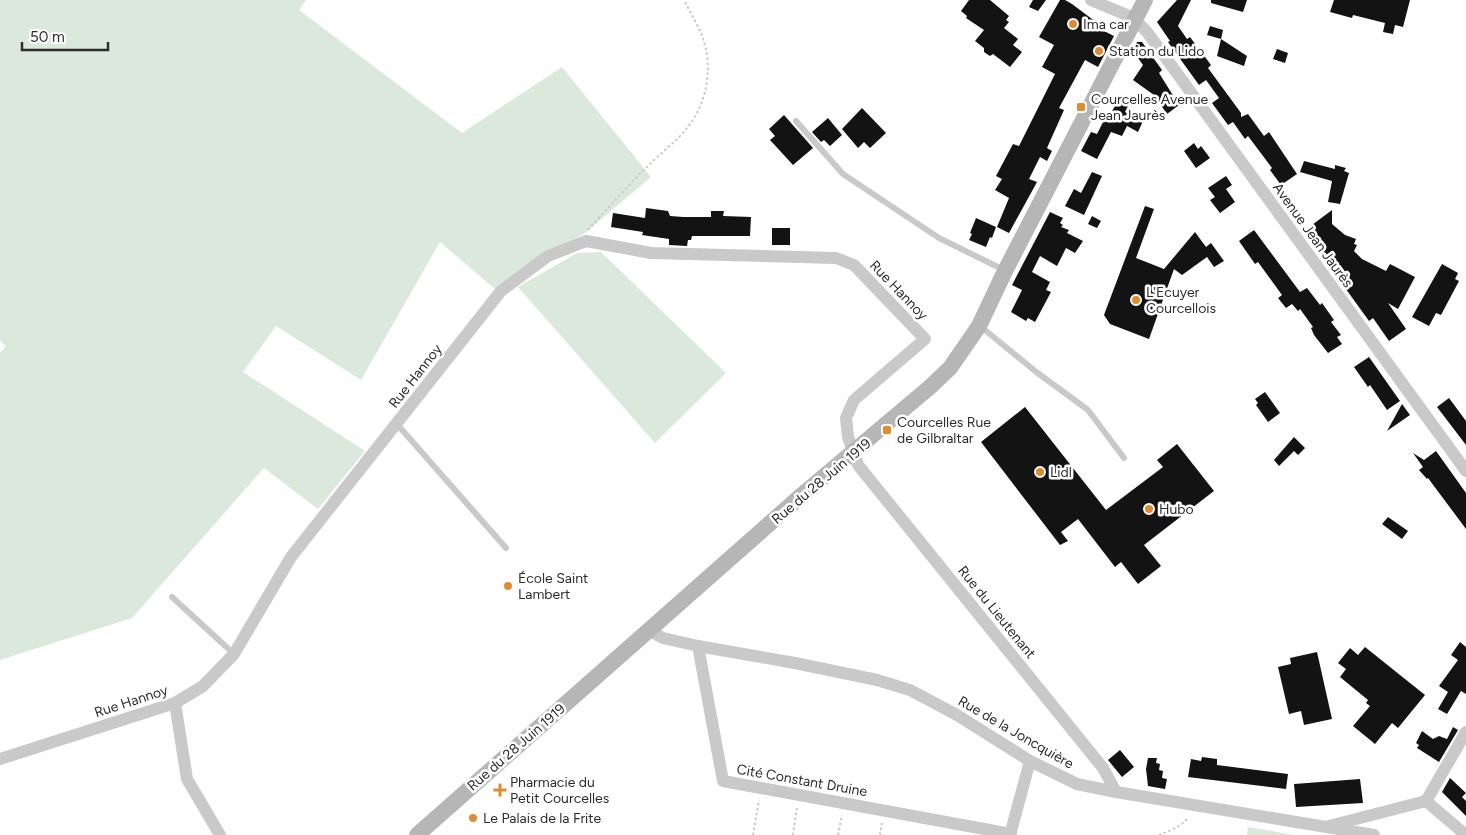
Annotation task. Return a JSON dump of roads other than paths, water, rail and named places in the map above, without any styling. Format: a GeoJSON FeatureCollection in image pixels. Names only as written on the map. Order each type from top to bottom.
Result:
{"type":"FeatureCollection","features":[{"type":"Feature","properties":{"kind":"main road","name":"Rue du 28 Juin 1919"},"geometry":{"type":"LineString","coordinates":[[417,835],[804,494],[930,387],[953,363],[979,326],[1005,271],[1134,18],[1145,0]]}},
{"type":"Feature","properties":{"kind":"street"},"geometry":{"type":"LineString","coordinates":[[1091,0],[1134,18]]}},
{"type":"Feature","properties":{"kind":"street","name":"Avenue Jean Jaurès"},"geometry":{"type":"LineString","coordinates":[[1134,18],[1171,64],[1466,471]]}},
{"type":"Feature","properties":{"kind":"street","name":"Rue Hannoy"},"geometry":{"type":"LineString","coordinates":[[0,760],[175,703],[203,686],[234,654],[291,557],[501,291],[548,256],[586,241],[651,253],[836,258],[854,265],[925,339]]}},
{"type":"Feature","properties":{"kind":"street","name":"Rue du Lieutenant"},"geometry":{"type":"LineString","coordinates":[[925,339],[854,400],[846,418],[848,437],[858,465],[1103,768],[1116,792]]}},
{"type":"Feature","properties":{"kind":"street","name":"Rue de la Joncquière"},"geometry":{"type":"LineString","coordinates":[[650,630],[663,638],[822,668],[877,680],[910,690],[958,715],[1030,761],[1077,784],[1374,835]]}},
{"type":"Feature","properties":{"kind":"street","name":"Cité Constant Druine"},"geometry":{"type":"LineString","coordinates":[[698,646],[722,781],[1010,834]]}},
{"type":"Feature","properties":{"kind":"street"},"geometry":{"type":"LineString","coordinates":[[175,703],[187,778],[220,835]]}},
{"type":"Feature","properties":{"kind":"street"},"geometry":{"type":"LineString","coordinates":[[1324,827],[1426,801],[1466,732]]}},
{"type":"Feature","properties":{"kind":"street"},"geometry":{"type":"LineString","coordinates":[[1010,834],[1030,761]]}},
{"type":"Feature","properties":{"kind":"street"},"geometry":{"type":"LineString","coordinates":[[1426,801],[1466,835]]}},
{"type":"Feature","properties":{"kind":"lane"},"geometry":{"type":"LineString","coordinates":[[796,121],[843,174],[938,238],[1005,271]]}},
{"type":"Feature","properties":{"kind":"lane"},"geometry":{"type":"LineString","coordinates":[[979,326],[1088,410],[1124,458]]}},
{"type":"Feature","properties":{"kind":"lane"},"geometry":{"type":"LineString","coordinates":[[396,423],[506,548]]}},
{"type":"Feature","properties":{"kind":"lane"},"geometry":{"type":"LineString","coordinates":[[172,597],[234,654]]}},
{"type":"Feature","properties":{"kind":"place","name":"Ima car"},"geometry":{"type":"Point","coordinates":[1073,24]}},
{"type":"Feature","properties":{"kind":"place","name":"Station du Lido"},"geometry":{"type":"Point","coordinates":[1099,51]}},
{"type":"Feature","properties":{"kind":"place","name":"Courcelles Avenue Jean Jaurès"},"geometry":{"type":"Point","coordinates":[1081,107]}},
{"type":"Feature","properties":{"kind":"place","name":"L'Ecuyer Courcellois"},"geometry":{"type":"Point","coordinates":[1136,300]}},
{"type":"Feature","properties":{"kind":"place","name":"Courcelles Rue de Gilbraltar"},"geometry":{"type":"Point","coordinates":[887,430]}},
{"type":"Feature","properties":{"kind":"place","name":"Lidl"},"geometry":{"type":"Point","coordinates":[1040,472]}},
{"type":"Feature","properties":{"kind":"place","name":"Hubo"},"geometry":{"type":"Point","coordinates":[1149,509]}},
{"type":"Feature","properties":{"kind":"place","name":"École Saint Lambert"},"geometry":{"type":"Point","coordinates":[508,586]}},
{"type":"Feature","properties":{"kind":"place","name":"Pharmacie du Petit Courcelles"},"geometry":{"type":"Point","coordinates":[500,790]}},
{"type":"Feature","properties":{"kind":"place","name":"Le Palais de la Frite"},"geometry":{"type":"Point","coordinates":[473,818]}}]}
